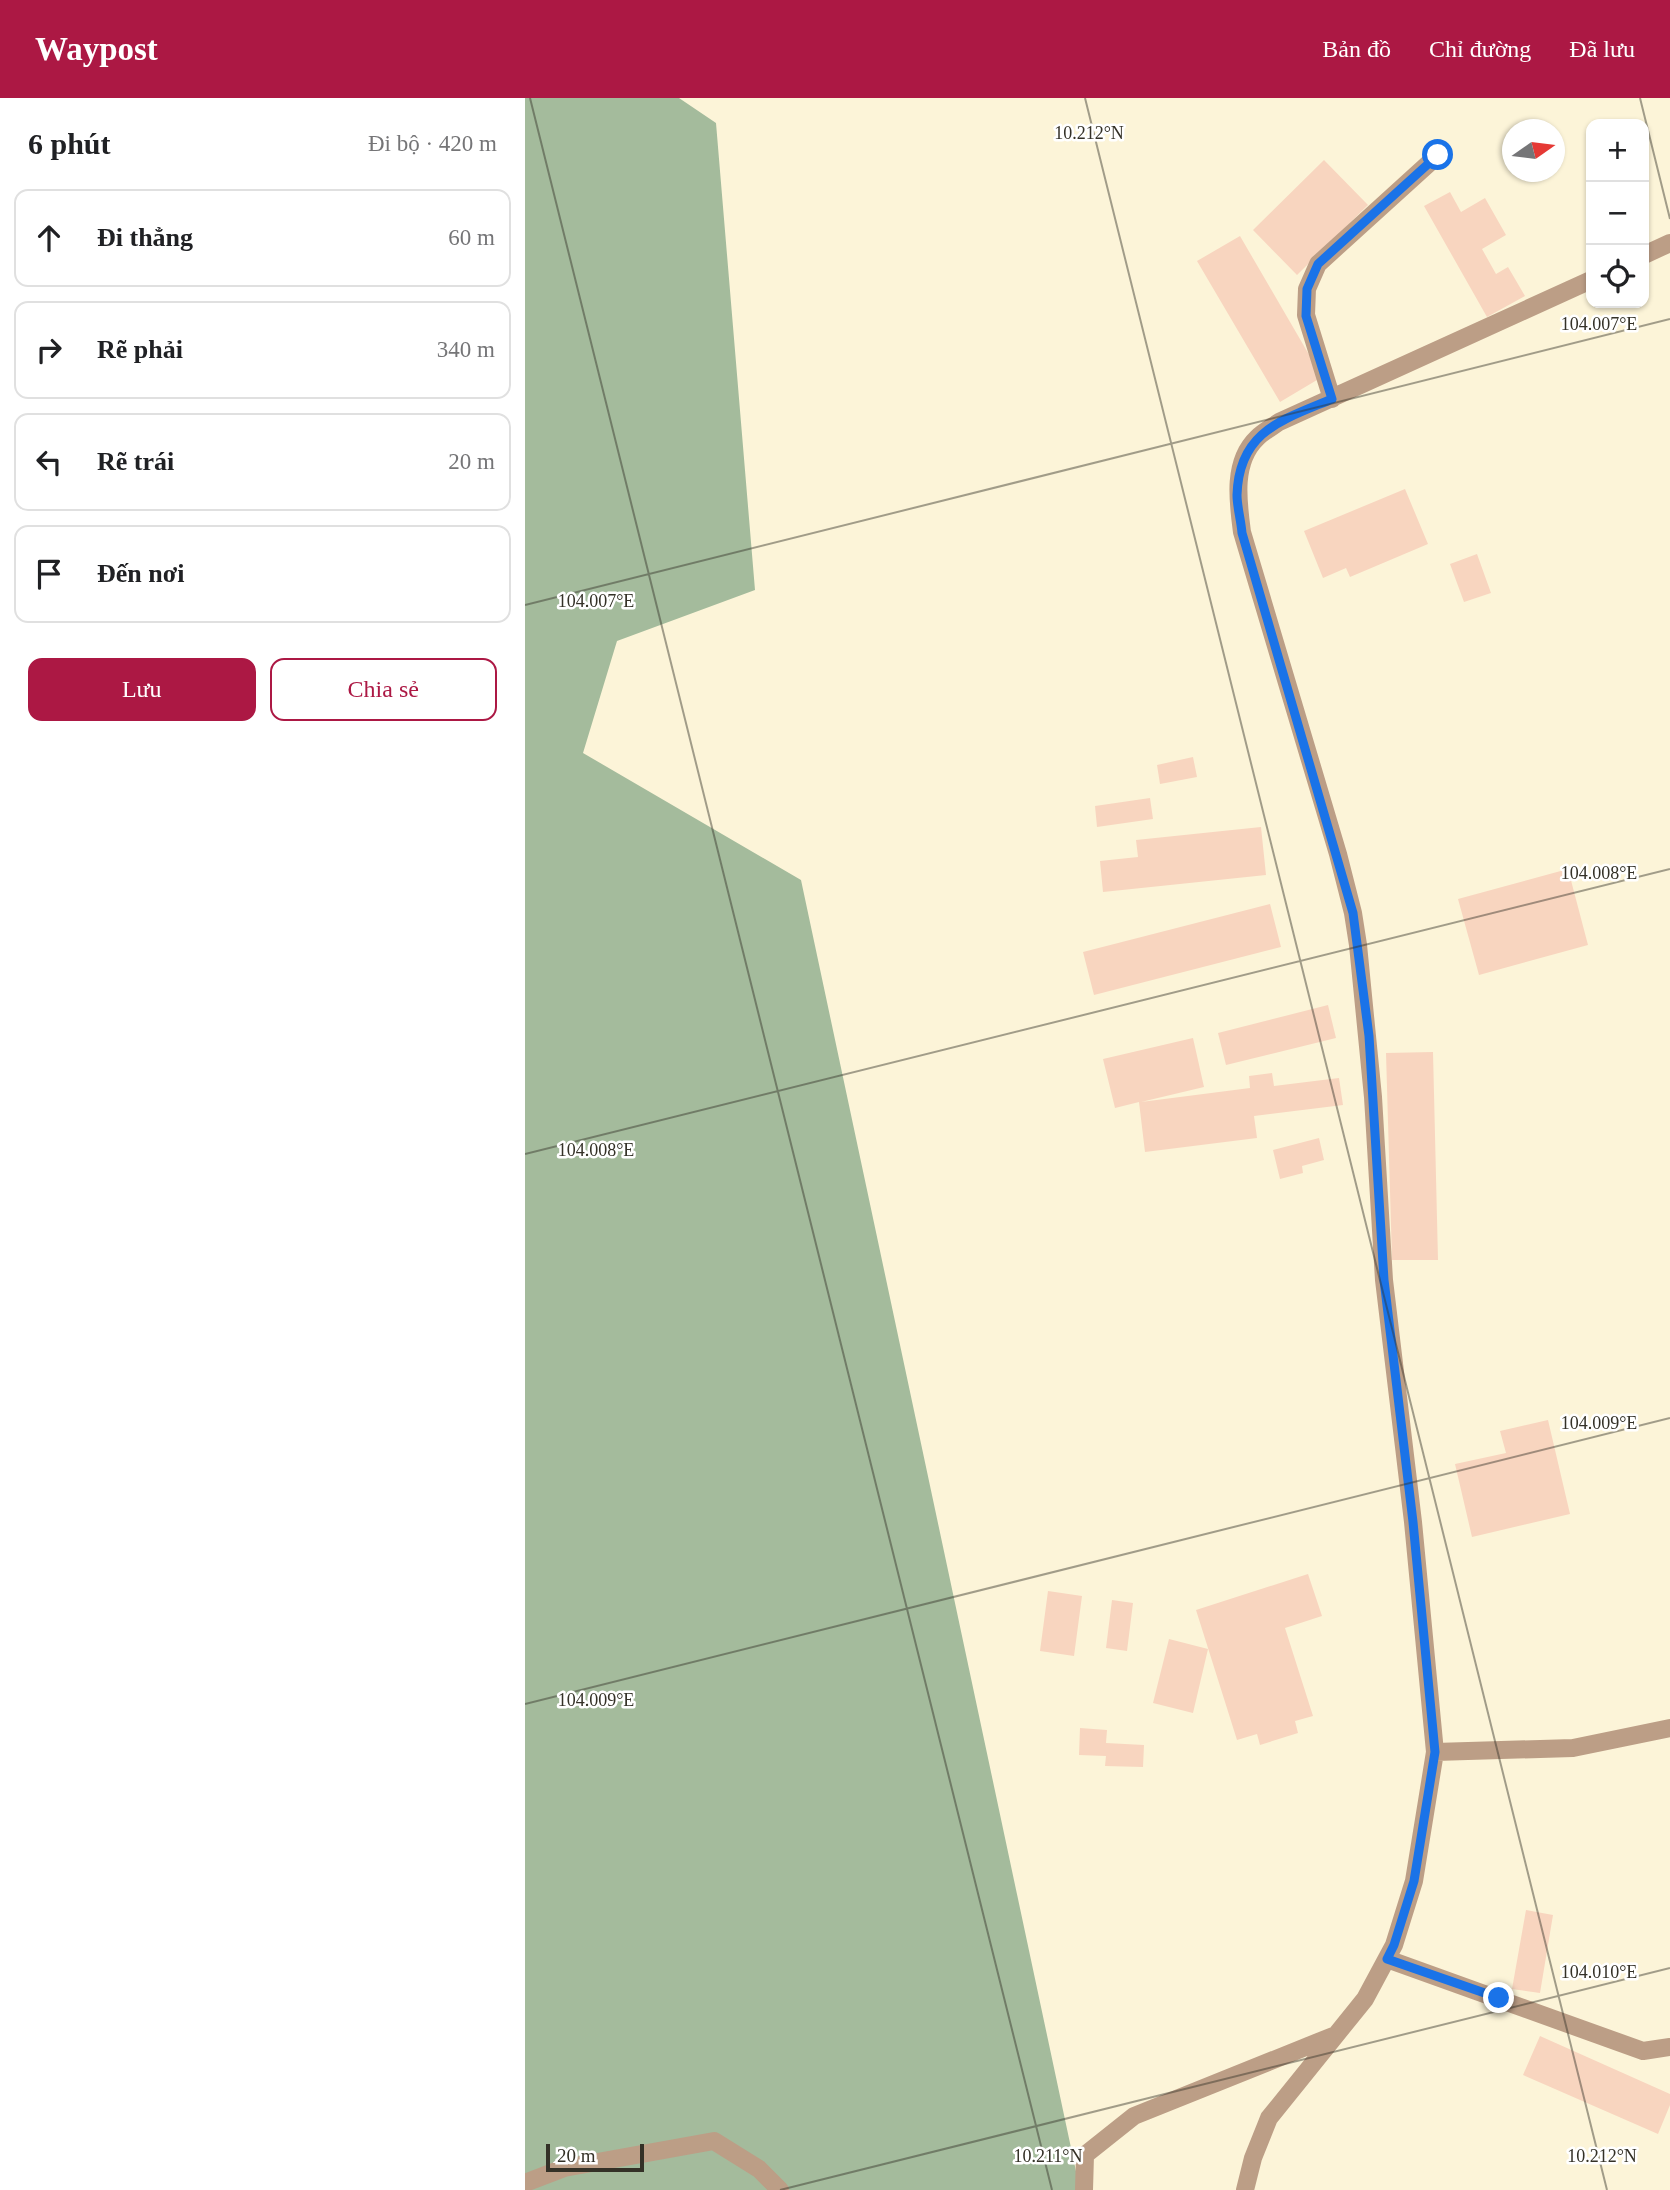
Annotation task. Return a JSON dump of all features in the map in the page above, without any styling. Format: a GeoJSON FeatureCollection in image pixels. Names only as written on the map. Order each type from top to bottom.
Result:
{"type":"FeatureCollection","features":[{"type":"Feature","properties":{"kind":"street"},"geometry":{"type":"LineString","coordinates":[[1332,399],[1306,316],[1307,289],[1318,264],[1438,155]]}},
{"type":"Feature","properties":{"kind":"street"},"geometry":{"type":"LineString","coordinates":[[1649,253],[1670,243]]}},
{"type":"Feature","properties":{"kind":"street"},"geometry":{"type":"LineString","coordinates":[[1245,2190],[1253,2158],[1269,2118],[1365,2000],[1394,1945],[1414,1881],[1435,1752],[1413,1522],[1384,1280],[1369,1036],[1355,924],[1338,854],[1242,533],[1237,495],[1242,461],[1255,439],[1279,422],[1586,281]]}},
{"type":"Feature","properties":{"kind":"street"},"geometry":{"type":"LineString","coordinates":[[1435,1752],[1573,1748],[1670,1728]]}},
{"type":"Feature","properties":{"kind":"street"},"geometry":{"type":"LineString","coordinates":[[1387,1959],[1643,2051],[1670,2047]]}},
{"type":"Feature","properties":{"kind":"street"},"geometry":{"type":"LineString","coordinates":[[1083,2190],[1086,2155],[1134,2116],[1337,2035]]}},
{"type":"Feature","properties":{"kind":"street"},"geometry":{"type":"LineString","coordinates":[[525,2183],[564,2168],[714,2141],[759,2169],[780,2190]]}},
{"type":"Feature","properties":{"kind":"green space"},"geometry":{"type":"Polygon","coordinates":[[[525,98],[679,98],[716,123],[755,590],[617,641],[583,753],[801,880],[1080,2190],[525,2190],[525,98]]]}},
{"type":"Feature","properties":{"kind":"building"},"geometry":{"type":"Polygon","coordinates":[[[1324,160],[1368,205],[1297,275],[1253,230],[1324,160]]]}},
{"type":"Feature","properties":{"kind":"building"},"geometry":{"type":"Polygon","coordinates":[[[1450,192],[1461,212],[1485,198],[1506,235],[1482,249],[1496,274],[1508,267],[1525,296],[1487,317],[1424,206],[1450,192]]]}},
{"type":"Feature","properties":{"kind":"building"},"geometry":{"type":"Polygon","coordinates":[[[1240,236],[1322,377],[1280,402],[1197,261],[1240,236]]]}},
{"type":"Feature","properties":{"kind":"building"},"geometry":{"type":"Polygon","coordinates":[[[1405,489],[1428,544],[1350,577],[1346,568],[1323,578],[1304,531],[1405,489]]]}},
{"type":"Feature","properties":{"kind":"building"},"geometry":{"type":"Polygon","coordinates":[[[1477,554],[1491,593],[1464,602],[1450,564],[1477,554]]]}},
{"type":"Feature","properties":{"kind":"building"},"geometry":{"type":"Polygon","coordinates":[[[1193,757],[1197,777],[1160,784],[1157,765],[1193,757]]]}},
{"type":"Feature","properties":{"kind":"building"},"geometry":{"type":"Polygon","coordinates":[[[1150,798],[1153,819],[1097,827],[1095,806],[1150,798]]]}},
{"type":"Feature","properties":{"kind":"building"},"geometry":{"type":"Polygon","coordinates":[[[1261,827],[1266,875],[1103,892],[1100,861],[1138,857],[1136,840],[1261,827]]]}},
{"type":"Feature","properties":{"kind":"building"},"geometry":{"type":"Polygon","coordinates":[[[1568,869],[1588,945],[1479,975],[1458,899],[1568,869]]]}},
{"type":"Feature","properties":{"kind":"building"},"geometry":{"type":"Polygon","coordinates":[[[1270,904],[1281,947],[1094,995],[1083,952],[1270,904]]]}},
{"type":"Feature","properties":{"kind":"building"},"geometry":{"type":"Polygon","coordinates":[[[1328,1005],[1336,1038],[1226,1065],[1218,1033],[1328,1005]]]}},
{"type":"Feature","properties":{"kind":"building"},"geometry":{"type":"Polygon","coordinates":[[[1193,1038],[1204,1087],[1141,1102],[1250,1088],[1249,1076],[1272,1073],[1274,1086],[1339,1078],[1343,1105],[1254,1116],[1257,1138],[1145,1152],[1139,1102],[1115,1108],[1103,1059],[1193,1038]]]}},
{"type":"Feature","properties":{"kind":"building"},"geometry":{"type":"Polygon","coordinates":[[[1433,1052],[1438,1260],[1392,1260],[1386,1053],[1433,1052]]]}},
{"type":"Feature","properties":{"kind":"building"},"geometry":{"type":"Polygon","coordinates":[[[1319,1138],[1324,1160],[1302,1166],[1303,1173],[1280,1179],[1273,1150],[1319,1138]]]}},
{"type":"Feature","properties":{"kind":"building"},"geometry":{"type":"Polygon","coordinates":[[[1548,1420],[1570,1514],[1472,1537],[1455,1464],[1506,1453],[1500,1431],[1548,1420]]]}},
{"type":"Feature","properties":{"kind":"building"},"geometry":{"type":"Polygon","coordinates":[[[1308,1574],[1322,1616],[1285,1628],[1313,1716],[1295,1721],[1298,1733],[1260,1745],[1257,1734],[1237,1740],[1196,1610],[1308,1574]]]}},
{"type":"Feature","properties":{"kind":"building"},"geometry":{"type":"Polygon","coordinates":[[[1048,1591],[1082,1596],[1074,1656],[1040,1651],[1048,1591]]]}},
{"type":"Feature","properties":{"kind":"building"},"geometry":{"type":"Polygon","coordinates":[[[1112,1600],[1133,1603],[1127,1651],[1106,1648],[1112,1600]]]}},
{"type":"Feature","properties":{"kind":"building"},"geometry":{"type":"Polygon","coordinates":[[[1169,1639],[1208,1649],[1193,1713],[1153,1703],[1169,1639]]]}},
{"type":"Feature","properties":{"kind":"building"},"geometry":{"type":"Polygon","coordinates":[[[1080,1728],[1107,1730],[1106,1743],[1144,1745],[1143,1767],[1105,1766],[1106,1756],[1079,1755],[1080,1728]]]}},
{"type":"Feature","properties":{"kind":"building"},"geometry":{"type":"Polygon","coordinates":[[[1526,1910],[1553,1915],[1540,1993],[1512,1989],[1526,1910]]]}},
{"type":"Feature","properties":{"kind":"building"},"geometry":{"type":"Polygon","coordinates":[[[1540,2036],[1670,2094],[1670,2105],[1658,2134],[1523,2075],[1540,2036]]]}},
{"type":"Feature","properties":{"kind":"route"},"geometry":{"type":"LineString","coordinates":[[1438,155],[1318,264],[1307,289],[1306,316],[1332,399],[1279,422],[1255,439],[1242,461],[1237,495],[1242,533],[1338,854],[1353,913],[1363,973],[1384,1280],[1413,1522],[1435,1752],[1414,1881],[1387,1959],[1499,1998]]}}]}
